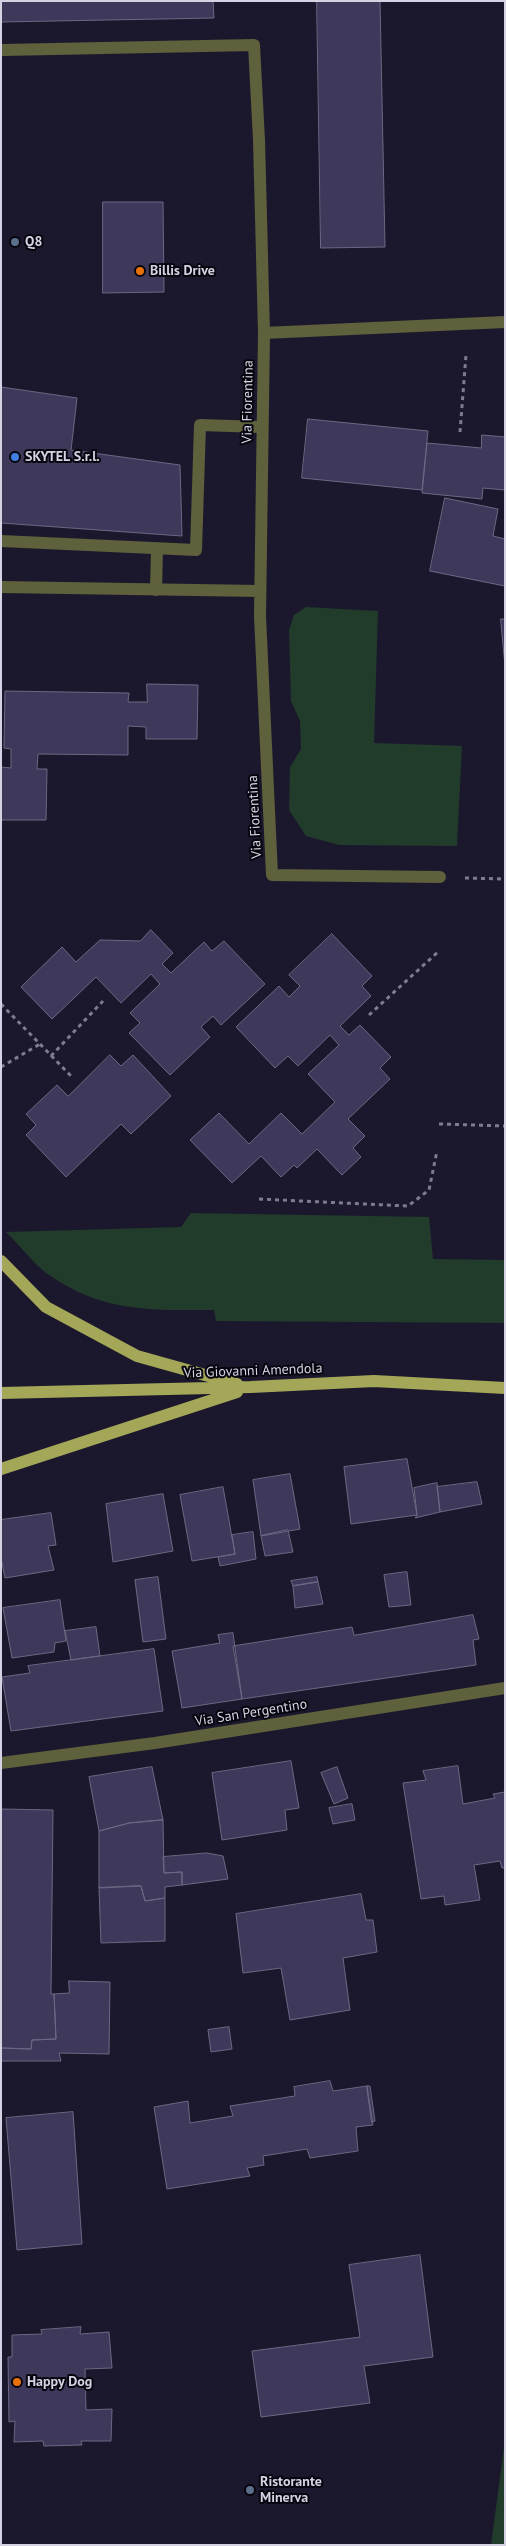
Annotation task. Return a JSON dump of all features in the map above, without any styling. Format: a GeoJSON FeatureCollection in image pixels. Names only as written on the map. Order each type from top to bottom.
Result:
{"type":"FeatureCollection","features":[{"type":"Feature","properties":{"kind":"main road"},"geometry":{"type":"LineString","coordinates":[[1,1261],[46,1308],[137,1356],[251,1388]]}},
{"type":"Feature","properties":{"kind":"main road","name":"Via Giovanni Amendola"},"geometry":{"type":"LineString","coordinates":[[1,1393],[251,1388],[374,1381],[505,1388]]}},
{"type":"Feature","properties":{"kind":"main road"},"geometry":{"type":"LineString","coordinates":[[1,1469],[251,1388]]}},
{"type":"Feature","properties":{"kind":"street","name":"Via Fiorentina"},"geometry":{"type":"LineString","coordinates":[[3,50],[254,46],[259,140],[264,333],[260,591],[272,875],[440,877]]}},
{"type":"Feature","properties":{"kind":"street"},"geometry":{"type":"LineString","coordinates":[[264,333],[505,322]]}},
{"type":"Feature","properties":{"kind":"street"},"geometry":{"type":"LineString","coordinates":[[1,541],[196,550],[200,425],[262,427]]}},
{"type":"Feature","properties":{"kind":"street"},"geometry":{"type":"LineString","coordinates":[[156,590],[157,549]]}},
{"type":"Feature","properties":{"kind":"street"},"geometry":{"type":"LineString","coordinates":[[1,586],[260,591]]}},
{"type":"Feature","properties":{"kind":"street","name":"Via San Pergentino"},"geometry":{"type":"LineString","coordinates":[[1,1763],[184,1739],[505,1688]]}},
{"type":"Feature","properties":{"kind":"path"},"geometry":{"type":"LineString","coordinates":[[460,432],[466,355]]}},
{"type":"Feature","properties":{"kind":"path"},"geometry":{"type":"LineString","coordinates":[[440,877],[505,879]]}},
{"type":"Feature","properties":{"kind":"path"},"geometry":{"type":"LineString","coordinates":[[369,1015],[439,951]]}},
{"type":"Feature","properties":{"kind":"path"},"geometry":{"type":"LineString","coordinates":[[51,1056],[103,1000]]}},
{"type":"Feature","properties":{"kind":"path"},"geometry":{"type":"LineString","coordinates":[[1,1004],[72,1077]]}},
{"type":"Feature","properties":{"kind":"path"},"geometry":{"type":"LineString","coordinates":[[1,1068],[40,1044]]}},
{"type":"Feature","properties":{"kind":"path"},"geometry":{"type":"LineString","coordinates":[[440,1124],[505,1126]]}},
{"type":"Feature","properties":{"kind":"path"},"geometry":{"type":"LineString","coordinates":[[259,1199],[408,1206],[430,1190],[437,1151]]}},
{"type":"Feature","properties":{"kind":"green space"},"geometry":{"type":"Polygon","coordinates":[[[306,607],[378,611],[374,743],[462,746],[457,846],[339,845],[306,836],[289,810],[290,767],[301,749],[300,721],[291,701],[289,630],[294,615],[306,607]]]}},
{"type":"Feature","properties":{"kind":"green space"},"geometry":{"type":"Polygon","coordinates":[[[191,1213],[429,1217],[433,1259],[505,1260],[505,1323],[216,1321],[214,1310],[169,1310],[128,1307],[89,1296],[49,1275],[6,1232],[181,1227],[191,1213]]]}},
{"type":"Feature","properties":{"kind":"green space"},"geometry":{"type":"Polygon","coordinates":[[[505,2440],[505,2545],[491,2545],[505,2440]]]}},
{"type":"Feature","properties":{"kind":"building"},"geometry":{"type":"Polygon","coordinates":[[[1,1],[213,1],[214,18],[1,22],[1,1]]]}},
{"type":"Feature","properties":{"kind":"building"},"geometry":{"type":"Polygon","coordinates":[[[317,1],[380,1],[385,247],[321,248],[317,1]]]}},
{"type":"Feature","properties":{"kind":"building"},"geometry":{"type":"Polygon","coordinates":[[[103,202],[163,202],[164,292],[103,293],[103,202]]]}},
{"type":"Feature","properties":{"kind":"building"},"geometry":{"type":"Polygon","coordinates":[[[1,387],[77,398],[71,450],[180,465],[182,536],[1,523],[1,387]]]}},
{"type":"Feature","properties":{"kind":"building"},"geometry":{"type":"Polygon","coordinates":[[[308,419],[428,431],[422,490],[302,478],[308,419]]]}},
{"type":"Feature","properties":{"kind":"building"},"geometry":{"type":"Polygon","coordinates":[[[482,435],[505,437],[505,490],[483,488],[482,499],[422,493],[427,443],[481,448],[482,435]]]}},
{"type":"Feature","properties":{"kind":"building"},"geometry":{"type":"Polygon","coordinates":[[[445,498],[498,509],[493,536],[505,539],[505,586],[430,571],[445,498]]]}},
{"type":"Feature","properties":{"kind":"building"},"geometry":{"type":"Polygon","coordinates":[[[501,619],[505,619],[505,666],[501,619]]]}},
{"type":"Feature","properties":{"kind":"building"},"geometry":{"type":"Polygon","coordinates":[[[147,684],[198,685],[197,739],[146,739],[146,727],[128,726],[128,755],[38,754],[37,769],[47,769],[46,820],[1,820],[1,767],[11,768],[11,749],[4,748],[5,691],[129,693],[128,702],[147,702],[147,684]]]}},
{"type":"Feature","properties":{"kind":"building"},"geometry":{"type":"Polygon","coordinates":[[[151,930],[173,953],[162,964],[171,973],[204,942],[212,951],[224,941],[265,984],[221,1025],[213,1016],[201,1027],[210,1037],[170,1075],[129,1033],[140,1023],[130,1013],[160,984],[151,974],[121,1003],[96,977],[52,1019],[21,987],[62,947],[76,962],[100,940],[140,941],[151,930]]]}},
{"type":"Feature","properties":{"kind":"building"},"geometry":{"type":"Polygon","coordinates":[[[332,934],[372,976],[362,986],[371,996],[340,1026],[349,1035],[360,1025],[391,1057],[380,1068],[390,1079],[348,1119],[365,1136],[353,1148],[361,1157],[342,1175],[317,1149],[297,1168],[294,1165],[281,1177],[261,1156],[232,1183],[190,1140],[219,1113],[249,1144],[281,1113],[302,1134],[335,1102],[308,1074],[339,1045],[330,1035],[298,1066],[288,1056],[275,1068],[236,1027],[279,986],[289,997],[300,986],[289,975],[332,934]]]}},
{"type":"Feature","properties":{"kind":"building"},"geometry":{"type":"Polygon","coordinates":[[[110,1055],[121,1066],[133,1055],[171,1096],[131,1134],[121,1124],[66,1177],[26,1135],[36,1125],[26,1114],[57,1085],[68,1096],[110,1055]]]}},
{"type":"Feature","properties":{"kind":"building"},"geometry":{"type":"Polygon","coordinates":[[[407,1459],[417,1515],[351,1524],[344,1467],[407,1459]]]}},
{"type":"Feature","properties":{"kind":"building"},"geometry":{"type":"Polygon","coordinates":[[[290,1474],[300,1529],[261,1536],[253,1480],[290,1474]]]}},
{"type":"Feature","properties":{"kind":"building"},"geometry":{"type":"Polygon","coordinates":[[[477,1482],[482,1504],[440,1512],[437,1487],[477,1482]]]}},
{"type":"Feature","properties":{"kind":"building"},"geometry":{"type":"Polygon","coordinates":[[[437,1483],[440,1512],[415,1518],[417,1515],[414,1488],[437,1483]]]}},
{"type":"Feature","properties":{"kind":"building"},"geometry":{"type":"Polygon","coordinates":[[[223,1487],[235,1554],[192,1561],[180,1495],[223,1487]]]}},
{"type":"Feature","properties":{"kind":"building"},"geometry":{"type":"Polygon","coordinates":[[[163,1494],[173,1551],[113,1562],[106,1504],[163,1494]]]}},
{"type":"Feature","properties":{"kind":"building"},"geometry":{"type":"Polygon","coordinates":[[[51,1513],[56,1545],[48,1546],[54,1570],[5,1578],[1,1558],[1,1520],[51,1513]]]}},
{"type":"Feature","properties":{"kind":"building"},"geometry":{"type":"Polygon","coordinates":[[[288,1530],[293,1552],[265,1556],[261,1536],[288,1530]]]}},
{"type":"Feature","properties":{"kind":"building"},"geometry":{"type":"Polygon","coordinates":[[[253,1532],[256,1559],[220,1566],[218,1557],[235,1554],[232,1535],[253,1532]]]}},
{"type":"Feature","properties":{"kind":"building"},"geometry":{"type":"Polygon","coordinates":[[[407,1572],[411,1605],[389,1607],[384,1575],[407,1572]]]}},
{"type":"Feature","properties":{"kind":"building"},"geometry":{"type":"Polygon","coordinates":[[[158,1577],[166,1639],[143,1642],[135,1580],[158,1577]]]}},
{"type":"Feature","properties":{"kind":"building"},"geometry":{"type":"Polygon","coordinates":[[[317,1577],[318,1582],[293,1586],[291,1581],[317,1577]]]}},
{"type":"Feature","properties":{"kind":"building"},"geometry":{"type":"Polygon","coordinates":[[[318,1582],[323,1604],[295,1608],[293,1586],[318,1582]]]}},
{"type":"Feature","properties":{"kind":"building"},"geometry":{"type":"Polygon","coordinates":[[[60,1600],[66,1641],[55,1643],[54,1652],[12,1658],[3,1608],[60,1600]]]}},
{"type":"Feature","properties":{"kind":"building"},"geometry":{"type":"Polygon","coordinates":[[[473,1615],[479,1639],[473,1640],[476,1665],[242,1699],[233,1646],[352,1627],[354,1635],[473,1615]]]}},
{"type":"Feature","properties":{"kind":"building"},"geometry":{"type":"Polygon","coordinates":[[[96,1627],[100,1656],[71,1660],[65,1631],[96,1627]]]}},
{"type":"Feature","properties":{"kind":"building"},"geometry":{"type":"Polygon","coordinates":[[[233,1633],[242,1699],[182,1708],[172,1651],[220,1643],[218,1635],[233,1633]]]}},
{"type":"Feature","properties":{"kind":"building"},"geometry":{"type":"Polygon","coordinates":[[[154,1649],[163,1711],[11,1731],[2,1677],[30,1673],[28,1666],[154,1649]]]}},
{"type":"Feature","properties":{"kind":"building"},"geometry":{"type":"Polygon","coordinates":[[[291,1761],[299,1808],[285,1810],[287,1830],[222,1840],[212,1773],[291,1761]]]}},
{"type":"Feature","properties":{"kind":"building"},"geometry":{"type":"Polygon","coordinates":[[[458,1766],[463,1804],[495,1798],[493,1794],[505,1792],[505,1868],[502,1868],[500,1861],[474,1865],[480,1900],[445,1905],[444,1896],[421,1899],[403,1783],[426,1780],[423,1771],[458,1766]]]}},
{"type":"Feature","properties":{"kind":"building"},"geometry":{"type":"Polygon","coordinates":[[[152,1767],[163,1820],[129,1823],[99,1831],[89,1777],[152,1767]]]}},
{"type":"Feature","properties":{"kind":"building"},"geometry":{"type":"Polygon","coordinates":[[[337,1767],[348,1798],[334,1804],[321,1773],[337,1767]]]}},
{"type":"Feature","properties":{"kind":"building"},"geometry":{"type":"Polygon","coordinates":[[[352,1804],[355,1820],[333,1824],[329,1808],[352,1804]]]}},
{"type":"Feature","properties":{"kind":"building"},"geometry":{"type":"Polygon","coordinates":[[[1,1809],[53,1810],[51,1994],[54,1994],[56,2039],[32,2040],[31,2049],[1,2048],[1,1809]]]}},
{"type":"Feature","properties":{"kind":"building"},"geometry":{"type":"Polygon","coordinates":[[[163,1820],[164,1873],[182,1872],[182,1885],[165,1887],[165,1898],[145,1901],[141,1886],[99,1888],[99,1831],[129,1823],[163,1820]]]}},
{"type":"Feature","properties":{"kind":"building"},"geometry":{"type":"Polygon","coordinates":[[[207,1853],[223,1856],[228,1879],[182,1885],[182,1872],[164,1873],[163,1857],[207,1853]]]}},
{"type":"Feature","properties":{"kind":"building"},"geometry":{"type":"Polygon","coordinates":[[[141,1886],[145,1901],[165,1898],[165,1941],[101,1943],[99,1888],[141,1886]]]}},
{"type":"Feature","properties":{"kind":"building"},"geometry":{"type":"Polygon","coordinates":[[[361,1894],[366,1920],[373,1920],[377,1952],[343,1958],[350,2010],[290,2020],[281,1968],[243,1973],[236,1914],[361,1894]]]}},
{"type":"Feature","properties":{"kind":"building"},"geometry":{"type":"Polygon","coordinates":[[[69,1981],[110,1982],[109,2054],[59,2053],[61,2061],[1,2061],[1,2048],[31,2049],[32,2040],[56,2039],[54,1994],[69,1993],[69,1981]]]}},
{"type":"Feature","properties":{"kind":"building"},"geometry":{"type":"Polygon","coordinates":[[[229,2027],[232,2049],[211,2052],[208,2030],[229,2027]]]}},
{"type":"Feature","properties":{"kind":"building"},"geometry":{"type":"Polygon","coordinates":[[[330,2081],[333,2091],[367,2086],[373,2125],[356,2127],[358,2151],[310,2158],[307,2149],[263,2156],[264,2165],[247,2168],[250,2176],[167,2189],[154,2107],[188,2101],[190,2123],[233,2116],[230,2106],[295,2096],[294,2087],[330,2081]]]}},
{"type":"Feature","properties":{"kind":"building"},"geometry":{"type":"Polygon","coordinates":[[[367,2086],[370,2086],[375,2121],[372,2122],[367,2086]]]}},
{"type":"Feature","properties":{"kind":"building"},"geometry":{"type":"Polygon","coordinates":[[[73,2112],[82,2244],[17,2250],[6,2118],[73,2112]]]}},
{"type":"Feature","properties":{"kind":"building"},"geometry":{"type":"Polygon","coordinates":[[[420,2255],[433,2357],[364,2366],[370,2403],[261,2417],[252,2351],[360,2337],[349,2265],[420,2255]]]}},
{"type":"Feature","properties":{"kind":"building"},"geometry":{"type":"Polygon","coordinates":[[[81,2327],[80,2334],[109,2332],[112,2368],[85,2369],[86,2410],[112,2409],[111,2441],[81,2441],[82,2445],[44,2446],[43,2441],[14,2442],[15,2421],[9,2422],[8,2357],[12,2357],[12,2335],[42,2334],[41,2330],[81,2327]]]}},
{"type":"Feature","properties":{"kind":"place","name":"Q8"},"geometry":{"type":"Point","coordinates":[15,242]}},
{"type":"Feature","properties":{"kind":"place","name":"Billis Drive"},"geometry":{"type":"Point","coordinates":[140,271]}},
{"type":"Feature","properties":{"kind":"place","name":"SKYTEL S.r.l."},"geometry":{"type":"Point","coordinates":[15,457]}},
{"type":"Feature","properties":{"kind":"place","name":"Happy Dog"},"geometry":{"type":"Point","coordinates":[17,2382]}},
{"type":"Feature","properties":{"kind":"place","name":"Ristorante Minerva"},"geometry":{"type":"Point","coordinates":[250,2490]}}]}
